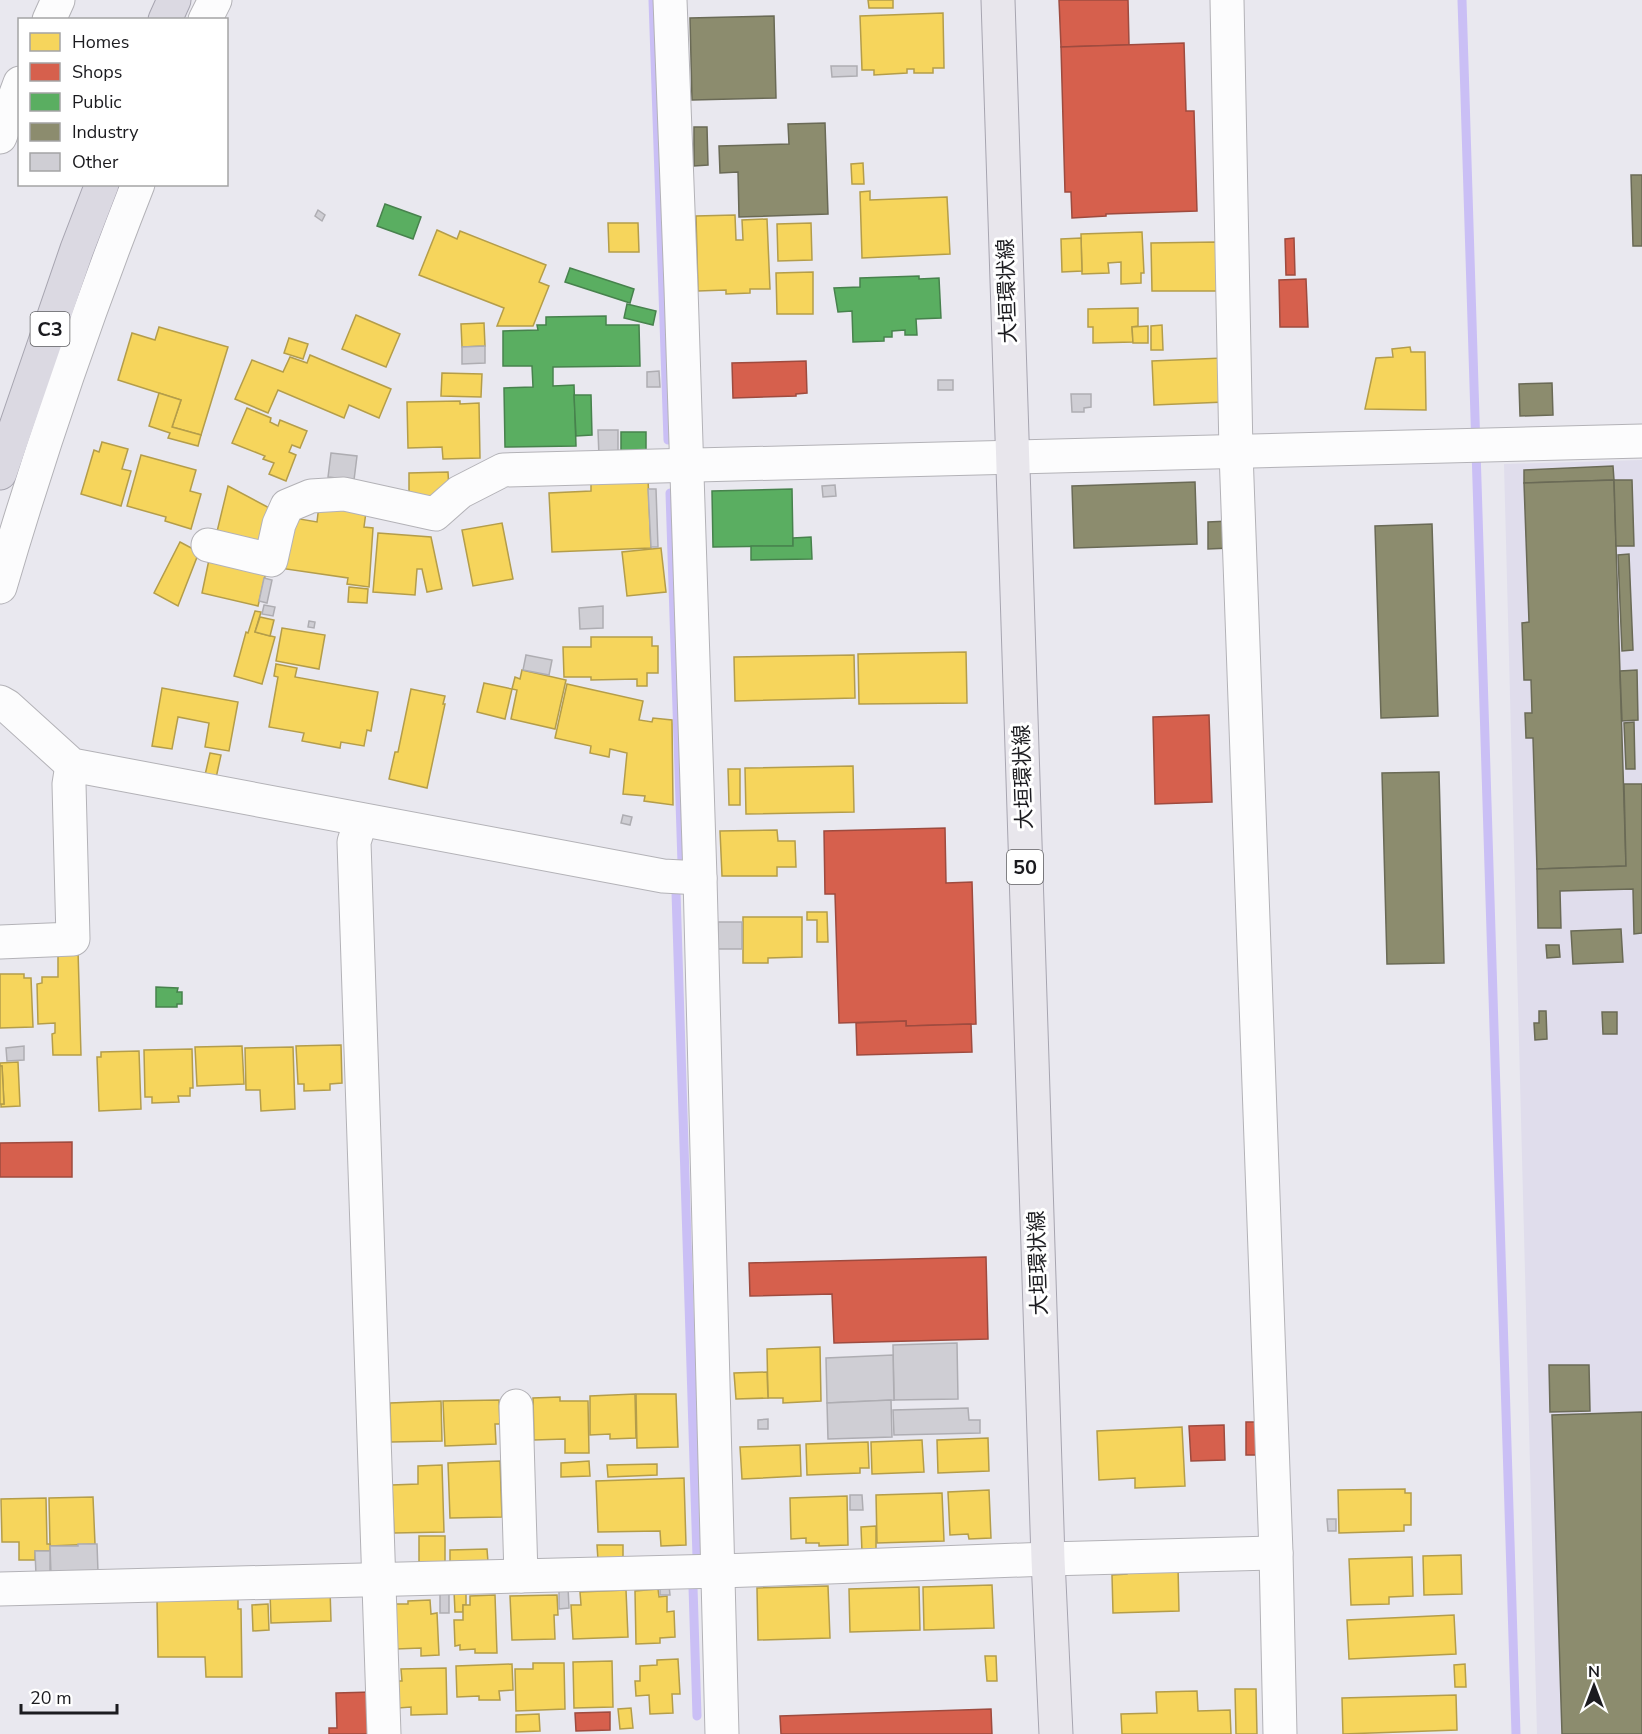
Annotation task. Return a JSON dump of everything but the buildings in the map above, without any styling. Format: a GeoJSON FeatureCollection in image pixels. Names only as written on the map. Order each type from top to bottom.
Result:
{"type":"FeatureCollection","features":[{"type":"Feature","properties":{"kind":"highway"},"geometry":{"type":"LineString","coordinates":[[165,18],[173,0]]}},
{"type":"Feature","properties":{"kind":"highway","name":"C3"},"geometry":{"type":"LineString","coordinates":[[0,473],[77,249],[101,186]]}},
{"type":"Feature","properties":{"kind":"main road","name":"大垣環状線"},"geometry":{"type":"LineString","coordinates":[[998,0],[1047,1559],[1056,1734]]}},
{"type":"Feature","properties":{"kind":"street"},"geometry":{"type":"LineString","coordinates":[[50,18],[58,0]]}},
{"type":"Feature","properties":{"kind":"street"},"geometry":{"type":"LineString","coordinates":[[206,18],[215,0]]}},
{"type":"Feature","properties":{"kind":"street"},"geometry":{"type":"LineString","coordinates":[[670,0],[700,878],[723,1734]]}},
{"type":"Feature","properties":{"kind":"street"},"geometry":{"type":"LineString","coordinates":[[1227,0],[1236,452],[1276,1553],[1280,1734]]}},
{"type":"Feature","properties":{"kind":"street"},"geometry":{"type":"LineString","coordinates":[[0,137],[18,88]]}},
{"type":"Feature","properties":{"kind":"street"},"geometry":{"type":"LineString","coordinates":[[0,587],[10,514],[137,186]]}},
{"type":"Feature","properties":{"kind":"street"},"geometry":{"type":"LineString","coordinates":[[208,545],[271,560],[279,524],[287,506],[311,496],[344,494],[435,514],[460,492],[503,470],[1642,441]]}},
{"type":"Feature","properties":{"kind":"street"},"geometry":{"type":"LineString","coordinates":[[0,702],[72,765],[663,876],[700,878]]}},
{"type":"Feature","properties":{"kind":"street"},"geometry":{"type":"LineString","coordinates":[[0,942],[73,939],[69,784],[72,765]]}},
{"type":"Feature","properties":{"kind":"street"},"geometry":{"type":"LineString","coordinates":[[361,820],[354,842],[384,1734]]}},
{"type":"Feature","properties":{"kind":"street"},"geometry":{"type":"LineString","coordinates":[[516,1406],[521,1576]]}},
{"type":"Feature","properties":{"kind":"street"},"geometry":{"type":"LineString","coordinates":[[0,1589],[720,1571],[1276,1553]]}},
{"type":"Feature","properties":{"kind":"shaded area"},"geometry":{"type":"Polygon","coordinates":[[[1642,460],[1642,1734],[1537,1734],[1504,464],[1642,460]]]}},
{"type":"Feature","properties":{"kind":"waterway"},"geometry":{"type":"LineString","coordinates":[[653,0],[668,440]]}},
{"type":"Feature","properties":{"kind":"waterway"},"geometry":{"type":"LineString","coordinates":[[1462,0],[1516,1734]]}},
{"type":"Feature","properties":{"kind":"waterway"},"geometry":{"type":"LineString","coordinates":[[670,493],[682,863]]}},
{"type":"Feature","properties":{"kind":"waterway"},"geometry":{"type":"LineString","coordinates":[[676,892],[697,1557]]}},
{"type":"Feature","properties":{"kind":"waterway"},"geometry":{"type":"LineString","coordinates":[[693,1587],[697,1716]]}}]}
